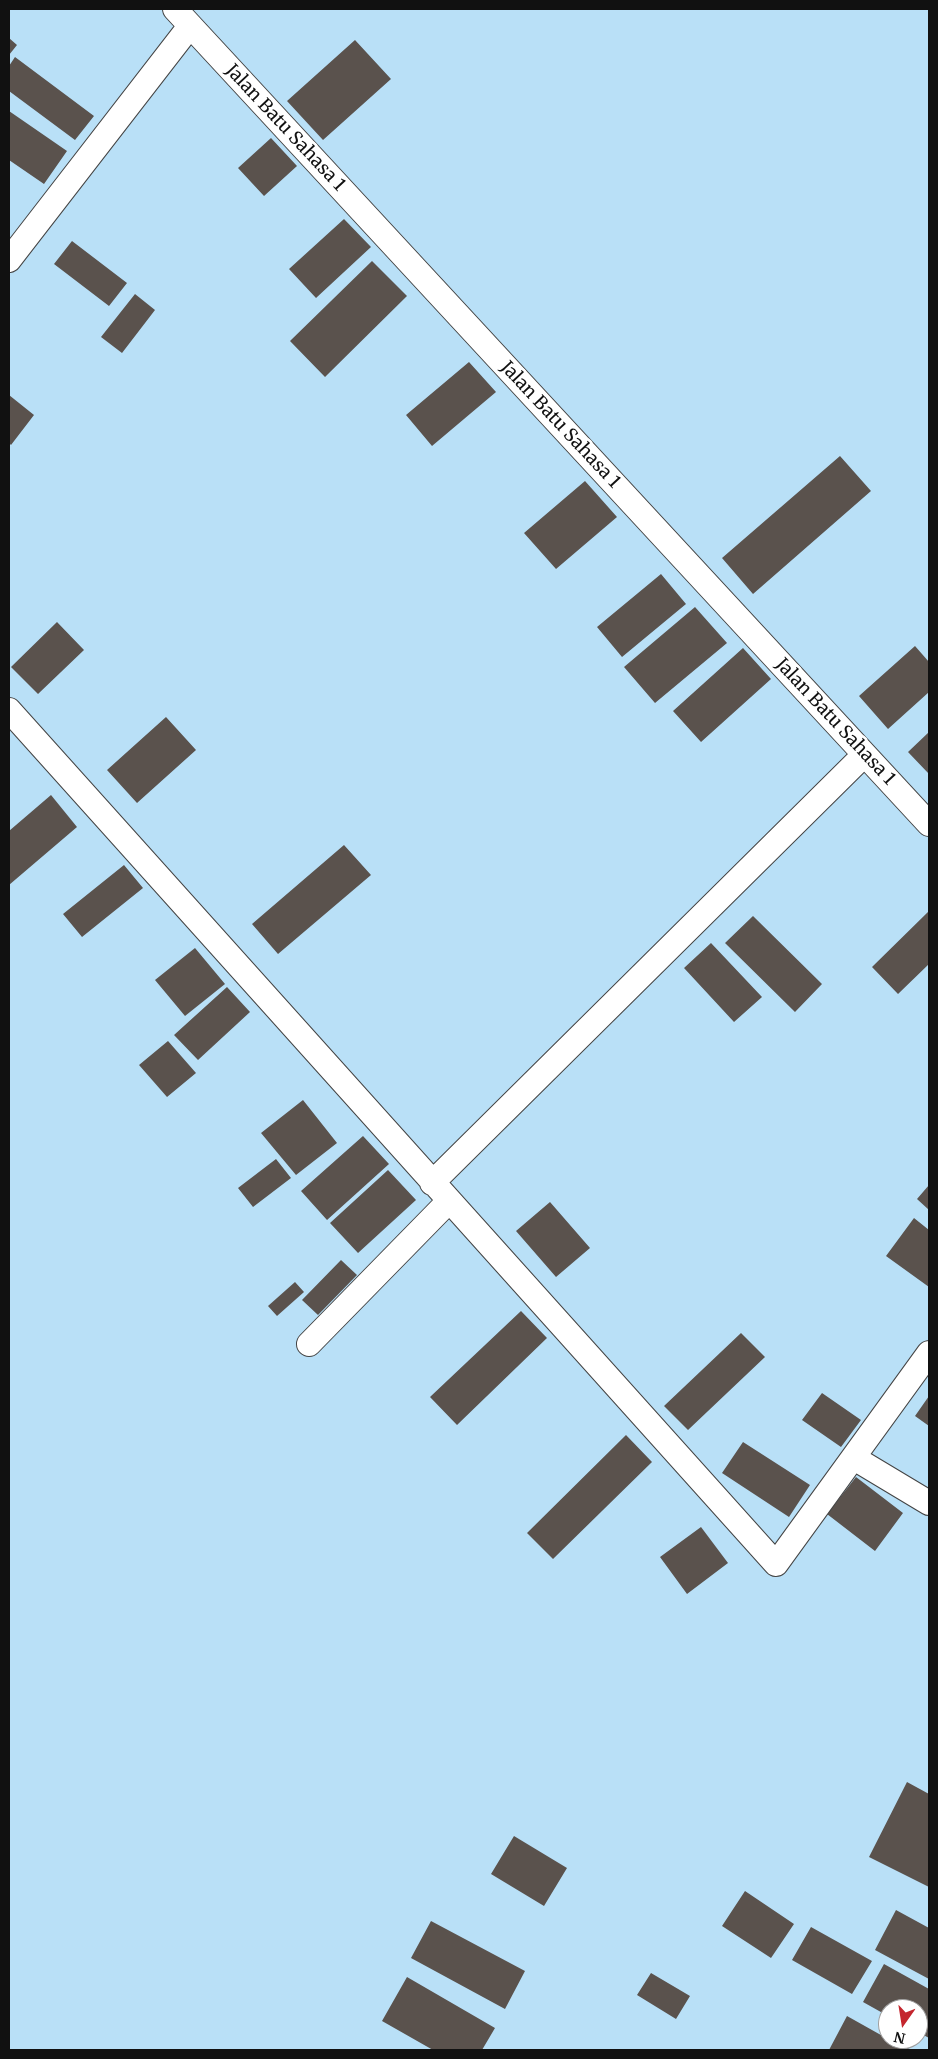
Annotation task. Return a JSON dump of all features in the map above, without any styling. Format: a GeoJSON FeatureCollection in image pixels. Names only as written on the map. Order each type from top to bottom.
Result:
{"type":"FeatureCollection","features":[{"type":"Feature","properties":{"kind":"street","name":"Jalan Batu Sahasa 1"},"geometry":{"type":"LineString","coordinates":[[175,9],[929,824]]}},
{"type":"Feature","properties":{"kind":"street"},"geometry":{"type":"LineString","coordinates":[[9,260],[190,26]]}},
{"type":"Feature","properties":{"kind":"street"},"geometry":{"type":"LineString","coordinates":[[9,710],[776,1564],[929,1353]]}},
{"type":"Feature","properties":{"kind":"street"},"geometry":{"type":"LineString","coordinates":[[432,1183],[864,755]]}},
{"type":"Feature","properties":{"kind":"street"},"geometry":{"type":"LineString","coordinates":[[309,1344],[449,1201]]}},
{"type":"Feature","properties":{"kind":"street"},"geometry":{"type":"LineString","coordinates":[[854,1458],[929,1503]]}},
{"type":"Feature","properties":{"kind":"water"},"geometry":{"type":"Polygon","coordinates":[[[9,9],[929,9],[929,2050],[9,2050],[9,9]]]}},
{"type":"Feature","properties":{"kind":"building"},"geometry":{"type":"Polygon","coordinates":[[[9,38],[17,45],[9,55],[9,38]]]}},
{"type":"Feature","properties":{"kind":"building"},"geometry":{"type":"Polygon","coordinates":[[[355,40],[391,79],[323,140],[287,101],[355,40]]]}},
{"type":"Feature","properties":{"kind":"building"},"geometry":{"type":"Polygon","coordinates":[[[15,57],[94,116],[75,140],[9,91],[9,66],[15,57]]]}},
{"type":"Feature","properties":{"kind":"building"},"geometry":{"type":"Polygon","coordinates":[[[9,111],[67,151],[44,184],[9,160],[9,111]]]}},
{"type":"Feature","properties":{"kind":"building"},"geometry":{"type":"Polygon","coordinates":[[[271,138],[297,166],[264,196],[238,168],[271,138]]]}},
{"type":"Feature","properties":{"kind":"building"},"geometry":{"type":"Polygon","coordinates":[[[344,219],[371,247],[316,298],[289,269],[344,219]]]}},
{"type":"Feature","properties":{"kind":"building"},"geometry":{"type":"Polygon","coordinates":[[[72,241],[127,283],[109,306],[54,264],[72,241]]]}},
{"type":"Feature","properties":{"kind":"building"},"geometry":{"type":"Polygon","coordinates":[[[372,261],[407,296],[325,377],[290,341],[372,261]]]}},
{"type":"Feature","properties":{"kind":"building"},"geometry":{"type":"Polygon","coordinates":[[[135,294],[155,310],[122,353],[101,337],[135,294]]]}},
{"type":"Feature","properties":{"kind":"building"},"geometry":{"type":"Polygon","coordinates":[[[469,362],[496,392],[432,446],[406,415],[469,362]]]}},
{"type":"Feature","properties":{"kind":"building"},"geometry":{"type":"Polygon","coordinates":[[[9,395],[34,415],[11,445],[9,443],[9,395]]]}},
{"type":"Feature","properties":{"kind":"building"},"geometry":{"type":"Polygon","coordinates":[[[840,456],[871,491],[753,594],[722,558],[840,456]]]}},
{"type":"Feature","properties":{"kind":"building"},"geometry":{"type":"Polygon","coordinates":[[[585,481],[617,517],[556,569],[524,533],[585,481]]]}},
{"type":"Feature","properties":{"kind":"building"},"geometry":{"type":"Polygon","coordinates":[[[661,574],[686,604],[622,657],[597,627],[661,574]]]}},
{"type":"Feature","properties":{"kind":"building"},"geometry":{"type":"Polygon","coordinates":[[[695,607],[727,643],[655,703],[624,667],[695,607]]]}},
{"type":"Feature","properties":{"kind":"building"},"geometry":{"type":"Polygon","coordinates":[[[57,622],[84,650],[38,694],[11,667],[57,622]]]}},
{"type":"Feature","properties":{"kind":"building"},"geometry":{"type":"Polygon","coordinates":[[[915,646],[929,662],[929,692],[888,729],[859,696],[915,646]]]}},
{"type":"Feature","properties":{"kind":"building"},"geometry":{"type":"Polygon","coordinates":[[[743,648],[771,679],[701,742],[673,711],[743,648]]]}},
{"type":"Feature","properties":{"kind":"building"},"geometry":{"type":"Polygon","coordinates":[[[166,717],[196,750],[137,803],[107,770],[166,717]]]}},
{"type":"Feature","properties":{"kind":"building"},"geometry":{"type":"Polygon","coordinates":[[[929,732],[929,774],[908,752],[929,732]]]}},
{"type":"Feature","properties":{"kind":"building"},"geometry":{"type":"Polygon","coordinates":[[[51,795],[77,827],[9,885],[9,831],[51,795]]]}},
{"type":"Feature","properties":{"kind":"building"},"geometry":{"type":"Polygon","coordinates":[[[344,845],[371,875],[278,954],[252,924],[344,845]]]}},
{"type":"Feature","properties":{"kind":"building"},"geometry":{"type":"Polygon","coordinates":[[[124,865],[143,888],[82,937],[63,914],[124,865]]]}},
{"type":"Feature","properties":{"kind":"building"},"geometry":{"type":"Polygon","coordinates":[[[929,911],[929,964],[898,994],[872,967],[929,911]]]}},
{"type":"Feature","properties":{"kind":"building"},"geometry":{"type":"Polygon","coordinates":[[[753,916],[822,984],[795,1012],[725,943],[753,916]]]}},
{"type":"Feature","properties":{"kind":"building"},"geometry":{"type":"Polygon","coordinates":[[[711,943],[762,997],[734,1022],[684,968],[711,943]]]}},
{"type":"Feature","properties":{"kind":"building"},"geometry":{"type":"Polygon","coordinates":[[[195,948],[225,984],[185,1016],[155,980],[195,948]]]}},
{"type":"Feature","properties":{"kind":"building"},"geometry":{"type":"Polygon","coordinates":[[[227,987],[250,1012],[198,1060],[174,1035],[227,987]]]}},
{"type":"Feature","properties":{"kind":"building"},"geometry":{"type":"Polygon","coordinates":[[[168,1041],[196,1073],[167,1097],[139,1065],[168,1041]]]}},
{"type":"Feature","properties":{"kind":"building"},"geometry":{"type":"Polygon","coordinates":[[[303,1100],[337,1143],[296,1175],[261,1133],[303,1100]]]}},
{"type":"Feature","properties":{"kind":"building"},"geometry":{"type":"Polygon","coordinates":[[[363,1136],[389,1164],[327,1220],[301,1191],[363,1136]]]}},
{"type":"Feature","properties":{"kind":"building"},"geometry":{"type":"Polygon","coordinates":[[[276,1159],[291,1178],[253,1207],[238,1188],[276,1159]]]}},
{"type":"Feature","properties":{"kind":"building"},"geometry":{"type":"Polygon","coordinates":[[[388,1170],[416,1200],[358,1253],[330,1223],[388,1170]]]}},
{"type":"Feature","properties":{"kind":"building"},"geometry":{"type":"Polygon","coordinates":[[[929,1185],[929,1210],[917,1199],[929,1185]]]}},
{"type":"Feature","properties":{"kind":"building"},"geometry":{"type":"Polygon","coordinates":[[[550,1202],[590,1248],[556,1277],[516,1231],[550,1202]]]}},
{"type":"Feature","properties":{"kind":"building"},"geometry":{"type":"Polygon","coordinates":[[[914,1218],[929,1230],[929,1287],[886,1256],[914,1218]]]}},
{"type":"Feature","properties":{"kind":"building"},"geometry":{"type":"Polygon","coordinates":[[[341,1260],[357,1275],[318,1315],[302,1300],[341,1260]]]}},
{"type":"Feature","properties":{"kind":"building"},"geometry":{"type":"Polygon","coordinates":[[[295,1282],[304,1292],[277,1316],[268,1306],[295,1282]]]}},
{"type":"Feature","properties":{"kind":"building"},"geometry":{"type":"Polygon","coordinates":[[[521,1311],[547,1338],[457,1425],[430,1397],[521,1311]]]}},
{"type":"Feature","properties":{"kind":"building"},"geometry":{"type":"Polygon","coordinates":[[[741,1333],[765,1357],[688,1430],[664,1406],[741,1333]]]}},
{"type":"Feature","properties":{"kind":"building"},"geometry":{"type":"Polygon","coordinates":[[[822,1393],[861,1420],[841,1447],[802,1420],[822,1393]]]}},
{"type":"Feature","properties":{"kind":"building"},"geometry":{"type":"Polygon","coordinates":[[[929,1396],[929,1426],[915,1416],[929,1396]]]}},
{"type":"Feature","properties":{"kind":"building"},"geometry":{"type":"Polygon","coordinates":[[[626,1435],[652,1462],[553,1559],[527,1533],[626,1435]]]}},
{"type":"Feature","properties":{"kind":"building"},"geometry":{"type":"Polygon","coordinates":[[[743,1442],[810,1485],[789,1517],[722,1473],[743,1442]]]}},
{"type":"Feature","properties":{"kind":"building"},"geometry":{"type":"Polygon","coordinates":[[[856,1477],[903,1513],[875,1551],[827,1514],[856,1477]]]}},
{"type":"Feature","properties":{"kind":"building"},"geometry":{"type":"Polygon","coordinates":[[[701,1527],[728,1563],[687,1594],[660,1557],[701,1527]]]}},
{"type":"Feature","properties":{"kind":"building"},"geometry":{"type":"Polygon","coordinates":[[[907,1782],[929,1794],[929,1887],[869,1857],[907,1782]]]}},
{"type":"Feature","properties":{"kind":"building"},"geometry":{"type":"Polygon","coordinates":[[[514,1836],[567,1868],[544,1906],[491,1874],[514,1836]]]}},
{"type":"Feature","properties":{"kind":"building"},"geometry":{"type":"Polygon","coordinates":[[[745,1891],[794,1924],[771,1958],[722,1926],[745,1891]]]}},
{"type":"Feature","properties":{"kind":"building"},"geometry":{"type":"Polygon","coordinates":[[[896,1910],[929,1928],[929,1979],[875,1950],[896,1910]]]}},
{"type":"Feature","properties":{"kind":"building"},"geometry":{"type":"Polygon","coordinates":[[[431,1921],[525,1971],[505,2009],[411,1958],[431,1921]]]}},
{"type":"Feature","properties":{"kind":"building"},"geometry":{"type":"Polygon","coordinates":[[[811,1927],[872,1961],[852,1994],[792,1960],[811,1927]]]}},
{"type":"Feature","properties":{"kind":"building"},"geometry":{"type":"Polygon","coordinates":[[[884,1964],[929,1989],[929,2038],[928,1999],[878,1999],[878,2010],[863,2002],[884,1964]]]}},
{"type":"Feature","properties":{"kind":"building"},"geometry":{"type":"Polygon","coordinates":[[[651,1973],[690,1996],[676,2019],[637,1995],[651,1973]]]}},
{"type":"Feature","properties":{"kind":"building"},"geometry":{"type":"Polygon","coordinates":[[[407,1977],[495,2028],[482,2050],[433,2050],[382,2021],[407,1977]]]}},
{"type":"Feature","properties":{"kind":"building"},"geometry":{"type":"Polygon","coordinates":[[[847,2016],[878,2033],[878,2049],[912,2050],[829,2050],[847,2016]]]}}]}
